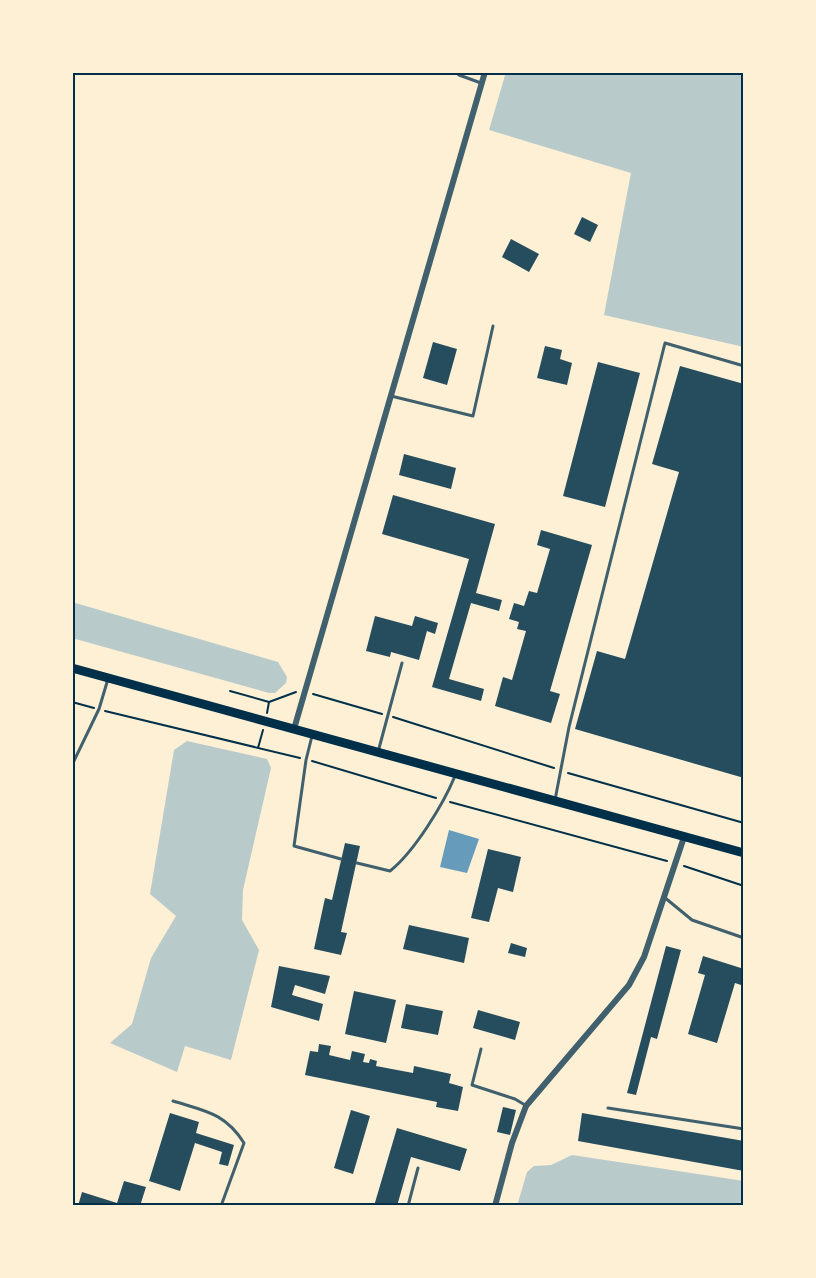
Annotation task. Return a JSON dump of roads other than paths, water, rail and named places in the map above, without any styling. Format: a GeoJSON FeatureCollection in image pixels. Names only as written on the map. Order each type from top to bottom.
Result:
{"type":"FeatureCollection","features":[{"type":"Feature","properties":{"kind":"main road"},"geometry":{"type":"LineString","coordinates":[[72,668],[744,853]]}},
{"type":"Feature","properties":{"kind":"street"},"geometry":{"type":"LineString","coordinates":[[294,729],[485,72]]}},
{"type":"Feature","properties":{"kind":"street"},"geometry":{"type":"LineString","coordinates":[[495,1206],[512,1143],[526,1106],[629,985],[644,957],[684,837]]}},
{"type":"Feature","properties":{"kind":"lane"},"geometry":{"type":"LineString","coordinates":[[456,72],[482,84]]}},
{"type":"Feature","properties":{"kind":"lane"},"geometry":{"type":"LineString","coordinates":[[391,396],[473,416],[493,326]]}},
{"type":"Feature","properties":{"kind":"lane"},"geometry":{"type":"LineString","coordinates":[[554,801],[572,716],[665,343],[744,366]]}},
{"type":"Feature","properties":{"kind":"lane"},"geometry":{"type":"LineString","coordinates":[[377,753],[402,663]]}},
{"type":"Feature","properties":{"kind":"lane"},"geometry":{"type":"LineString","coordinates":[[72,765],[99,709],[109,679]]}},
{"type":"Feature","properties":{"kind":"lane"},"geometry":{"type":"LineString","coordinates":[[313,734],[306,760],[294,846],[342,859]]}},
{"type":"Feature","properties":{"kind":"lane"},"geometry":{"type":"LineString","coordinates":[[357,863],[390,872],[401,862],[444,800],[455,774]]}},
{"type":"Feature","properties":{"kind":"lane"},"geometry":{"type":"LineString","coordinates":[[664,897],[692,920],[744,938]]}},
{"type":"Feature","properties":{"kind":"lane"},"geometry":{"type":"LineString","coordinates":[[481,1049],[472,1085],[515,1099],[526,1106]]}},
{"type":"Feature","properties":{"kind":"lane"},"geometry":{"type":"LineString","coordinates":[[173,1101],[214,1114],[229,1122],[244,1143],[221,1206]]}},
{"type":"Feature","properties":{"kind":"lane"},"geometry":{"type":"LineString","coordinates":[[608,1108],[744,1129]]}},
{"type":"Feature","properties":{"kind":"lane"},"geometry":{"type":"LineString","coordinates":[[408,1206],[418,1168]]}},
{"type":"Feature","properties":{"kind":"water"},"geometry":{"type":"Polygon","coordinates":[[[449,830],[479,839],[467,873],[440,867],[449,830]]]}}]}
